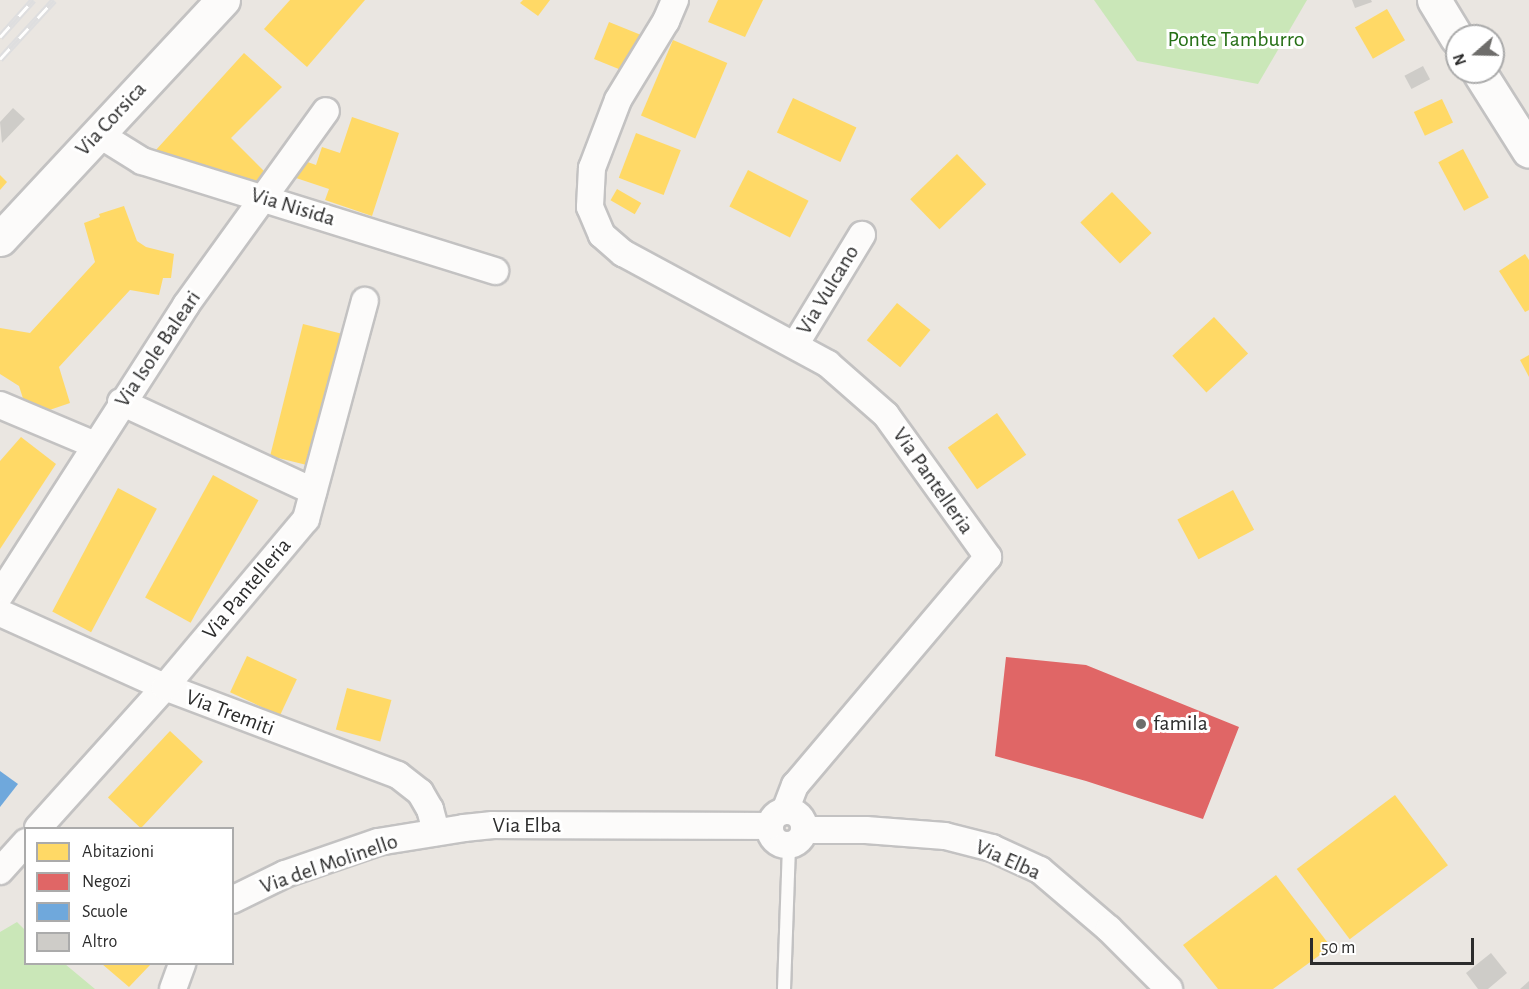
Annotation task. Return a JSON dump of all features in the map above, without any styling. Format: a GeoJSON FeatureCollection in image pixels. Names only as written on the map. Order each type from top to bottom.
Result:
{"type":"FeatureCollection","features":[{"type":"Feature","properties":{"kind":"main road","name":"Via Corsica"},"geometry":{"type":"LineString","coordinates":[[0,239],[223,0]]}},
{"type":"Feature","properties":{"kind":"main road"},"geometry":{"type":"LineString","coordinates":[[1434,0],[1448,24]]}},
{"type":"Feature","properties":{"kind":"main road"},"geometry":{"type":"LineString","coordinates":[[1487,84],[1529,151]]}},
{"type":"Feature","properties":{"kind":"street","name":"Via Pantelleria"},"geometry":{"type":"LineString","coordinates":[[675,0],[666,21],[618,100],[592,168],[590,207],[602,235],[623,253],[828,364],[886,415],[988,557],[795,785],[777,819]]}},
{"type":"Feature","properties":{"kind":"street","name":"Via Isole Baleari"},"geometry":{"type":"LineString","coordinates":[[0,595],[121,402],[186,305],[326,111]]}},
{"type":"Feature","properties":{"kind":"street","name":"Via Nisida"},"geometry":{"type":"LineString","coordinates":[[97,133],[142,161],[495,271]]}},
{"type":"Feature","properties":{"kind":"street","name":"Via Vulcano"},"geometry":{"type":"LineString","coordinates":[[795,345],[862,235]]}},
{"type":"Feature","properties":{"kind":"street","name":"Via Pantelleria"},"geometry":{"type":"LineString","coordinates":[[39,827],[165,687],[306,519],[365,301]]}},
{"type":"Feature","properties":{"kind":"street"},"geometry":{"type":"LineString","coordinates":[[121,402],[313,491]]}},
{"type":"Feature","properties":{"kind":"street"},"geometry":{"type":"LineString","coordinates":[[0,405],[95,445]]}},
{"type":"Feature","properties":{"kind":"street","name":"Via Tremiti"},"geometry":{"type":"LineString","coordinates":[[0,613],[165,687],[399,775],[420,792],[430,809],[436,832]]}},
{"type":"Feature","properties":{"kind":"street"},"geometry":{"type":"LineString","coordinates":[[777,819],[799,815],[797,838]]}},
{"type":"Feature","properties":{"kind":"street","name":"Via Elba"},"geometry":{"type":"LineString","coordinates":[[464,828],[493,825],[777,819]]}},
{"type":"Feature","properties":{"kind":"street","name":"Via del Molinello"},"geometry":{"type":"LineString","coordinates":[[234,899],[285,874],[378,842],[464,828]]}},
{"type":"Feature","properties":{"kind":"street","name":"Via Elba"},"geometry":{"type":"LineString","coordinates":[[797,838],[866,830],[945,836],[992,848],[1040,870],[1109,929],[1169,989]]}},
{"type":"Feature","properties":{"kind":"street"},"geometry":{"type":"LineString","coordinates":[[0,871],[24,844]]}},
{"type":"Feature","properties":{"kind":"street"},"geometry":{"type":"LineString","coordinates":[[172,989],[181,965]]}},
{"type":"Feature","properties":{"kind":"lane"},"geometry":{"type":"LineString","coordinates":[[784,989],[797,838]]}},
{"type":"Feature","properties":{"kind":"green space","name":"Ponte Tamburro"},"geometry":{"type":"Polygon","coordinates":[[[1094,0],[1307,0],[1258,84],[1137,61],[1094,0]]]}},
{"type":"Feature","properties":{"kind":"green space"},"geometry":{"type":"Polygon","coordinates":[[[17,922],[24,929],[24,965],[66,965],[95,989],[0,989],[0,932],[17,922]]]}},
{"type":"Feature","properties":{"kind":"building: Abitazioni"},"geometry":{"type":"Polygon","coordinates":[[[290,0],[365,0],[307,67],[264,29],[290,0]]]}},
{"type":"Feature","properties":{"kind":"building: Abitazioni"},"geometry":{"type":"Polygon","coordinates":[[[523,0],[550,0],[538,16],[520,3],[523,0]]]}},
{"type":"Feature","properties":{"kind":"building: Abitazioni"},"geometry":{"type":"Polygon","coordinates":[[[718,0],[763,0],[745,37],[708,22],[718,0]]]}},
{"type":"Feature","properties":{"kind":"building: Abitazioni"},"geometry":{"type":"Polygon","coordinates":[[[1387,9],[1405,40],[1373,59],[1355,28],[1387,9]]]}},
{"type":"Feature","properties":{"kind":"building: Abitazioni"},"geometry":{"type":"Polygon","coordinates":[[[609,22],[644,36],[629,73],[594,59],[609,22]]]}},
{"type":"Feature","properties":{"kind":"building: Abitazioni"},"geometry":{"type":"Polygon","coordinates":[[[673,40],[727,63],[695,139],[641,115],[673,40]]]}},
{"type":"Feature","properties":{"kind":"building: Abitazioni"},"geometry":{"type":"Polygon","coordinates":[[[244,53],[282,87],[231,138],[267,174],[256,188],[180,168],[155,151],[244,53]]]}},
{"type":"Feature","properties":{"kind":"building: Abitazioni"},"geometry":{"type":"Polygon","coordinates":[[[793,98],[856,128],[840,162],[777,132],[793,98]]]}},
{"type":"Feature","properties":{"kind":"building: Abitazioni"},"geometry":{"type":"Polygon","coordinates":[[[1442,99],[1453,123],[1425,136],[1414,112],[1442,99]]]}},
{"type":"Feature","properties":{"kind":"building: Abitazioni"},"geometry":{"type":"Polygon","coordinates":[[[352,117],[399,133],[372,216],[325,200],[329,189],[296,178],[302,160],[316,165],[322,147],[340,153],[352,117]]]}},
{"type":"Feature","properties":{"kind":"building: Abitazioni"},"geometry":{"type":"Polygon","coordinates":[[[636,133],[681,150],[664,195],[619,178],[636,133]]]}},
{"type":"Feature","properties":{"kind":"building: Abitazioni"},"geometry":{"type":"Polygon","coordinates":[[[1463,149],[1489,198],[1464,211],[1438,162],[1463,149]]]}},
{"type":"Feature","properties":{"kind":"building: Abitazioni"},"geometry":{"type":"Polygon","coordinates":[[[957,154],[986,184],[939,229],[910,199],[957,154]]]}},
{"type":"Feature","properties":{"kind":"building: Abitazioni"},"geometry":{"type":"Polygon","coordinates":[[[748,170],[809,201],[790,237],[729,207],[748,170]]]}},
{"type":"Feature","properties":{"kind":"building: Abitazioni"},"geometry":{"type":"Polygon","coordinates":[[[0,175],[7,182],[0,190],[0,175]]]}},
{"type":"Feature","properties":{"kind":"building: Abitazioni"},"geometry":{"type":"Polygon","coordinates":[[[617,189],[641,203],[635,214],[610,200],[617,189]]]}},
{"type":"Feature","properties":{"kind":"building: Abitazioni"},"geometry":{"type":"Polygon","coordinates":[[[1112,192],[1152,233],[1120,264],[1080,223],[1112,192]]]}},
{"type":"Feature","properties":{"kind":"building: Abitazioni"},"geometry":{"type":"Polygon","coordinates":[[[124,206],[137,241],[146,247],[174,254],[171,278],[163,278],[159,295],[130,290],[59,367],[70,403],[29,417],[19,386],[0,374],[0,328],[30,333],[95,262],[84,223],[100,217],[99,214],[124,206]]]}},
{"type":"Feature","properties":{"kind":"building: Abitazioni"},"geometry":{"type":"Polygon","coordinates":[[[1525,254],[1529,260],[1529,310],[1525,312],[1499,271],[1525,254]]]}},
{"type":"Feature","properties":{"kind":"building: Abitazioni"},"geometry":{"type":"Polygon","coordinates":[[[897,303],[930,330],[900,367],[867,340],[897,303]]]}},
{"type":"Feature","properties":{"kind":"building: Abitazioni"},"geometry":{"type":"Polygon","coordinates":[[[1214,317],[1248,354],[1206,392],[1172,356],[1214,317]]]}},
{"type":"Feature","properties":{"kind":"building: Abitazioni"},"geometry":{"type":"Polygon","coordinates":[[[303,324],[344,334],[311,466],[270,456],[303,324]]]}},
{"type":"Feature","properties":{"kind":"building: Abitazioni"},"geometry":{"type":"Polygon","coordinates":[[[1529,355],[1529,377],[1520,360],[1529,355]]]}},
{"type":"Feature","properties":{"kind":"building: Abitazioni"},"geometry":{"type":"Polygon","coordinates":[[[997,413],[1026,455],[977,489],[948,447],[997,413]]]}},
{"type":"Feature","properties":{"kind":"building: Abitazioni"},"geometry":{"type":"Polygon","coordinates":[[[21,437],[56,464],[0,549],[0,461],[21,437]]]}},
{"type":"Feature","properties":{"kind":"building: Abitazioni"},"geometry":{"type":"Polygon","coordinates":[[[213,475],[258,500],[191,623],[145,597],[213,475]]]}},
{"type":"Feature","properties":{"kind":"building: Abitazioni"},"geometry":{"type":"Polygon","coordinates":[[[118,488],[157,509],[91,632],[52,612],[118,488]]]}},
{"type":"Feature","properties":{"kind":"building: Abitazioni"},"geometry":{"type":"Polygon","coordinates":[[[1233,490],[1254,530],[1199,559],[1177,520],[1233,490]]]}},
{"type":"Feature","properties":{"kind":"building: Abitazioni"},"geometry":{"type":"Polygon","coordinates":[[[247,656],[297,679],[280,715],[230,692],[247,656]]]}},
{"type":"Feature","properties":{"kind":"building: Abitazioni"},"geometry":{"type":"Polygon","coordinates":[[[347,688],[391,700],[380,741],[336,730],[347,688]]]}},
{"type":"Feature","properties":{"kind":"building: Abitazioni"},"geometry":{"type":"Polygon","coordinates":[[[170,731],[203,762],[140,827],[108,798],[170,731]]]}},
{"type":"Feature","properties":{"kind":"building: Abitazioni"},"geometry":{"type":"Polygon","coordinates":[[[1395,795],[1448,865],[1350,939],[1297,869],[1395,795]]]}},
{"type":"Feature","properties":{"kind":"building: Abitazioni"},"geometry":{"type":"Polygon","coordinates":[[[1276,875],[1331,947],[1273,989],[1218,989],[1183,945],[1276,875]]]}},
{"type":"Feature","properties":{"kind":"building: Abitazioni"},"geometry":{"type":"Polygon","coordinates":[[[103,965],[150,965],[129,987],[103,965]]]}},
{"type":"Feature","properties":{"kind":"building: Negozi"},"geometry":{"type":"Polygon","coordinates":[[[1006,657],[1086,665],[1239,727],[1203,819],[1086,781],[995,756],[1006,657]]]}},
{"type":"Feature","properties":{"kind":"building: Scuole"},"geometry":{"type":"Polygon","coordinates":[[[0,771],[18,784],[0,807],[0,771]]]}},
{"type":"Feature","properties":{"kind":"building: Altro"},"geometry":{"type":"Polygon","coordinates":[[[1352,0],[1371,0],[1372,2],[1355,8],[1352,0]]]}},
{"type":"Feature","properties":{"kind":"building: Altro"},"geometry":{"type":"Polygon","coordinates":[[[1423,66],[1430,79],[1412,89],[1404,76],[1423,66]]]}},
{"type":"Feature","properties":{"kind":"building: Altro"},"geometry":{"type":"Polygon","coordinates":[[[13,108],[25,119],[2,143],[0,122],[13,108]]]}},
{"type":"Feature","properties":{"kind":"building: Altro"},"geometry":{"type":"Polygon","coordinates":[[[1491,953],[1507,973],[1488,989],[1478,989],[1466,973],[1491,953]]]}},
{"type":"Feature","properties":{"kind":"building: Altro"},"geometry":{"type":"Polygon","coordinates":[[[1529,981],[1529,989],[1520,989],[1529,981]]]}},
{"type":"Feature","properties":{"kind":"railway"},"geometry":{"type":"LineString","coordinates":[[0,37],[33,0]]}},
{"type":"Feature","properties":{"kind":"railway"},"geometry":{"type":"LineString","coordinates":[[0,59],[54,0]]}},
{"type":"Feature","properties":{"kind":"place","name":"famila"},"geometry":{"type":"Point","coordinates":[1141,724]}}]}
